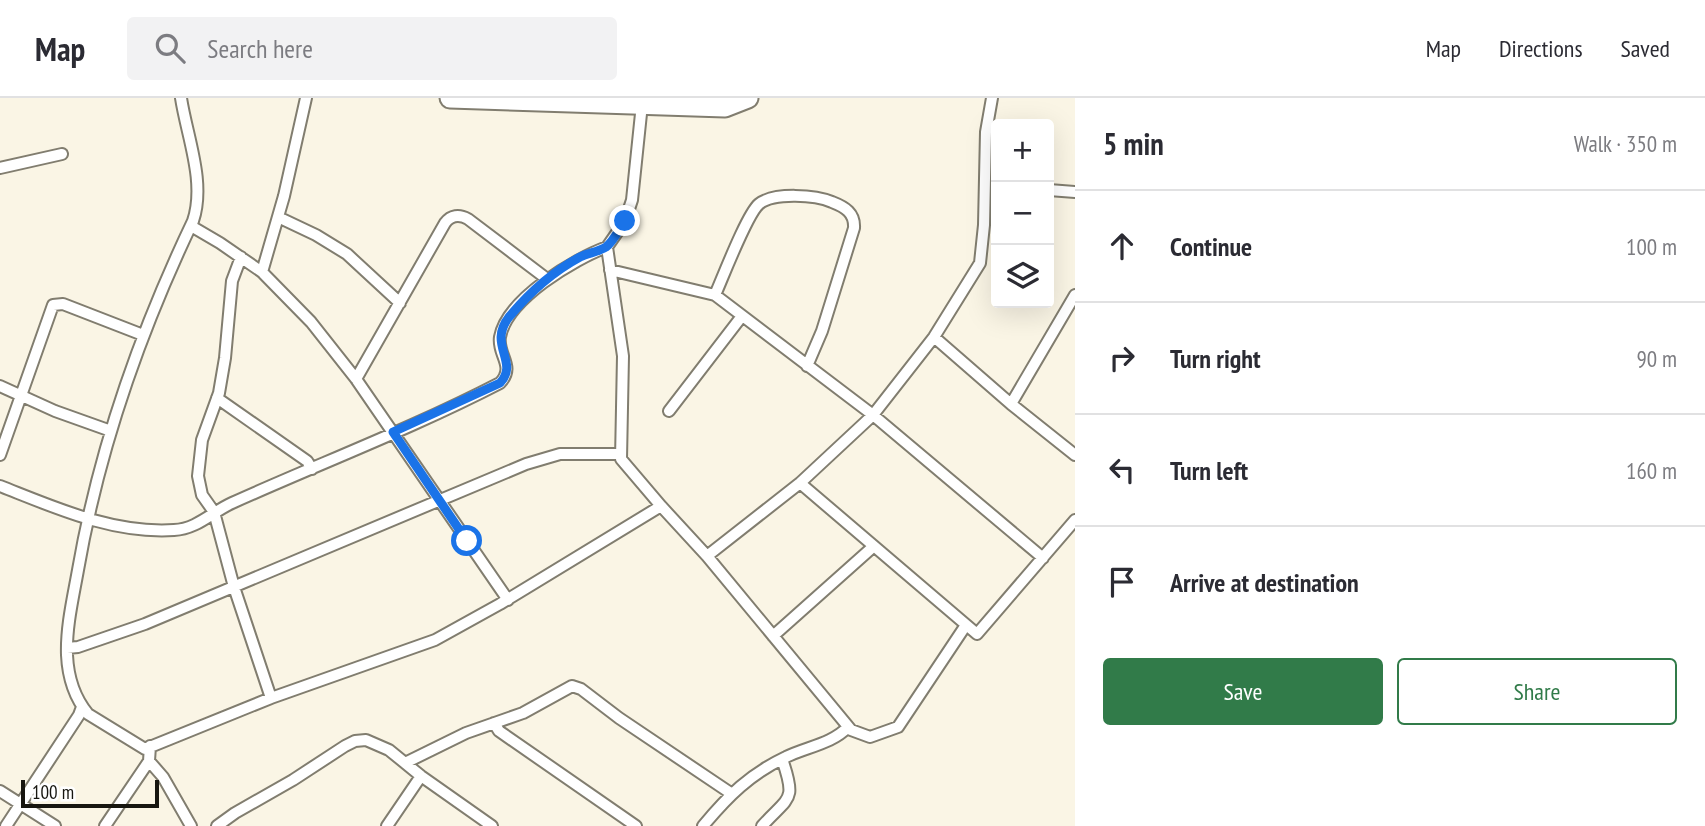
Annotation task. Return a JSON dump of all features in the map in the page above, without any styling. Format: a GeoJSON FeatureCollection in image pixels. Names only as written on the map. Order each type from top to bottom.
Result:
{"type":"FeatureCollection","features":[{"type":"Feature","properties":{"kind":"highway"},"geometry":{"type":"LineString","coordinates":[[450,98],[725,107],[748,98]]}},
{"type":"Feature","properties":{"kind":"street"},"geometry":{"type":"LineString","coordinates":[[181,98],[198,188],[198,204],[144,335],[111,431],[88,519],[67,648],[72,685],[88,714],[145,748],[271,698],[435,640],[508,600],[661,506]]}},
{"type":"Feature","properties":{"kind":"street"},"geometry":{"type":"LineString","coordinates":[[262,272],[306,98]]}},
{"type":"Feature","properties":{"kind":"street"},"geometry":{"type":"LineString","coordinates":[[707,556],[800,483],[873,415],[934,337],[981,264],[990,185],[986,132],[992,98]]}},
{"type":"Feature","properties":{"kind":"street"},"geometry":{"type":"LineString","coordinates":[[1,489],[88,519],[125,528],[172,530],[190,527],[214,512],[503,380],[507,365],[500,342],[503,328],[520,304],[547,279],[581,257],[607,247],[625,221],[632,200],[642,104]]}},
{"type":"Feature","properties":{"kind":"street"},"geometry":{"type":"LineString","coordinates":[[0,168],[62,154]]}},
{"type":"Feature","properties":{"kind":"street"},"geometry":{"type":"LineString","coordinates":[[1054,190],[1075,191]]}},
{"type":"Feature","properties":{"kind":"street"},"geometry":{"type":"LineString","coordinates":[[715,295],[751,214],[763,201],[804,195],[828,200],[847,209],[854,219],[854,228],[822,331],[807,366]]}},
{"type":"Feature","properties":{"kind":"street"},"geometry":{"type":"LineString","coordinates":[[356,379],[445,223],[454,216],[468,219],[547,279]]}},
{"type":"Feature","properties":{"kind":"street"},"geometry":{"type":"LineString","coordinates":[[278,217],[347,254],[400,303]]}},
{"type":"Feature","properties":{"kind":"street"},"geometry":{"type":"LineString","coordinates":[[191,226],[262,272],[298,307],[356,379],[508,600]]}},
{"type":"Feature","properties":{"kind":"street"},"geometry":{"type":"LineString","coordinates":[[607,247],[623,356],[621,459],[707,556],[848,727],[870,737],[898,727],[966,625]]}},
{"type":"Feature","properties":{"kind":"street"},"geometry":{"type":"LineString","coordinates":[[241,257],[232,281],[229,335],[217,398],[202,440],[198,464],[202,495],[214,512],[234,587],[271,698]]}},
{"type":"Feature","properties":{"kind":"street"},"geometry":{"type":"LineString","coordinates":[[610,270],[715,295],[873,415],[1043,558]]}},
{"type":"Feature","properties":{"kind":"street"},"geometry":{"type":"LineString","coordinates":[[1011,404],[1075,295]]}},
{"type":"Feature","properties":{"kind":"street"},"geometry":{"type":"LineString","coordinates":[[0,455],[51,308],[56,303],[144,335]]}},
{"type":"Feature","properties":{"kind":"street"},"geometry":{"type":"LineString","coordinates":[[669,411],[742,316]]}},
{"type":"Feature","properties":{"kind":"street"},"geometry":{"type":"LineString","coordinates":[[934,337],[1075,455]]}},
{"type":"Feature","properties":{"kind":"street"},"geometry":{"type":"LineString","coordinates":[[0,386],[55,411],[111,431]]}},
{"type":"Feature","properties":{"kind":"street"},"geometry":{"type":"LineString","coordinates":[[217,398],[307,461],[312,469]]}},
{"type":"Feature","properties":{"kind":"street"},"geometry":{"type":"LineString","coordinates":[[67,648],[78,647],[145,624],[510,470],[551,456],[579,453],[621,454]]}},
{"type":"Feature","properties":{"kind":"street"},"geometry":{"type":"LineString","coordinates":[[800,483],[977,634],[1075,520]]}},
{"type":"Feature","properties":{"kind":"street"},"geometry":{"type":"LineString","coordinates":[[773,636],[874,546]]}},
{"type":"Feature","properties":{"kind":"street"},"geometry":{"type":"LineString","coordinates":[[405,763],[443,742],[534,708],[566,688],[577,687],[732,794]]}},
{"type":"Feature","properties":{"kind":"street"},"geometry":{"type":"LineString","coordinates":[[6,826],[82,707]]}},
{"type":"Feature","properties":{"kind":"street"},"geometry":{"type":"LineString","coordinates":[[494,723],[499,731],[636,826]]}},
{"type":"Feature","properties":{"kind":"street"},"geometry":{"type":"LineString","coordinates":[[703,826],[747,779],[782,759],[834,739],[848,727]]}},
{"type":"Feature","properties":{"kind":"street"},"geometry":{"type":"LineString","coordinates":[[217,826],[355,741],[366,740],[377,743],[492,826]]}},
{"type":"Feature","properties":{"kind":"street"},"geometry":{"type":"LineString","coordinates":[[104,826],[149,761],[150,746]]}},
{"type":"Feature","properties":{"kind":"street"},"geometry":{"type":"LineString","coordinates":[[762,826],[789,796],[790,783],[782,759]]}},
{"type":"Feature","properties":{"kind":"street"},"geometry":{"type":"LineString","coordinates":[[149,761],[163,777],[191,826]]}},
{"type":"Feature","properties":{"kind":"street"},"geometry":{"type":"LineString","coordinates":[[387,826],[421,776]]}},
{"type":"Feature","properties":{"kind":"street"},"geometry":{"type":"LineString","coordinates":[[0,791],[55,826]]}},
{"type":"Feature","properties":{"kind":"route"},"geometry":{"type":"LineString","coordinates":[[467,541],[393,432],[500,383],[507,373],[500,337],[509,318],[537,288],[569,263],[607,247],[625,221]]}}]}
